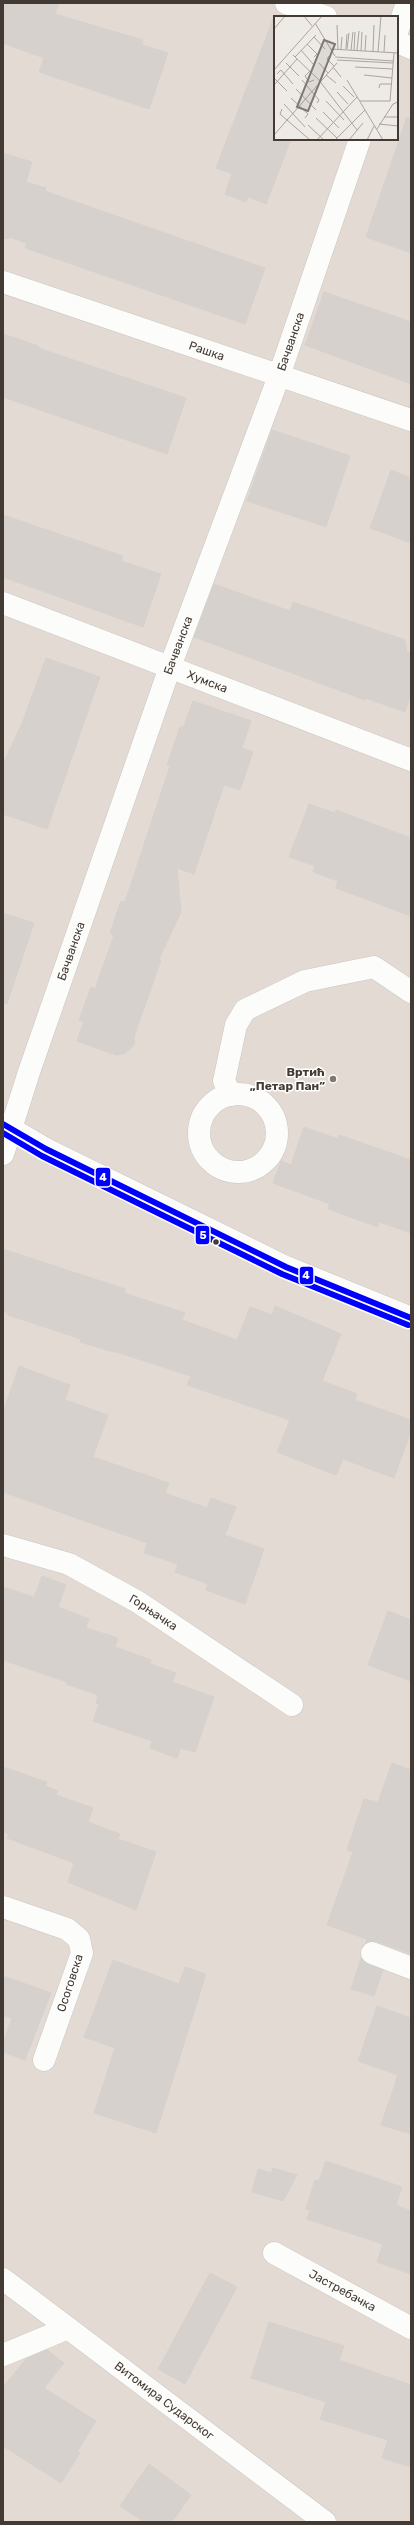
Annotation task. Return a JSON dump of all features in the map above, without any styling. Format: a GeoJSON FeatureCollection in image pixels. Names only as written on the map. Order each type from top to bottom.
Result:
{"type":"FeatureCollection","features":[{"type":"Feature","properties":{"kind":"street"},"geometry":{"type":"LineString","coordinates":[[286,3],[323,16]]}},
{"type":"Feature","properties":{"kind":"street"},"geometry":{"type":"LineString","coordinates":[[398,29],[407,3]]}},
{"type":"Feature","properties":{"kind":"street"},"geometry":{"type":"LineString","coordinates":[[398,42],[411,48]]}},
{"type":"Feature","properties":{"kind":"street","name":"Бачванска"},"geometry":{"type":"LineString","coordinates":[[3,1154],[7,1127],[170,667],[279,376],[360,140]]}},
{"type":"Feature","properties":{"kind":"street","name":"Рашка"},"geometry":{"type":"LineString","coordinates":[[3,282],[411,420]]}},
{"type":"Feature","properties":{"kind":"street","name":"Хумска"},"geometry":{"type":"LineString","coordinates":[[3,603],[411,760]]}},
{"type":"Feature","properties":{"kind":"street"},"geometry":{"type":"LineString","coordinates":[[231,1095],[224,1081],[236,1025],[245,1010],[305,981],[374,967],[411,992]]}},
{"type":"Feature","properties":{"kind":"street"},"geometry":{"type":"LineString","coordinates":[[7,1127],[46,1150],[286,1267],[411,1318]]}},
{"type":"Feature","properties":{"kind":"street","name":"Горњачка"},"geometry":{"type":"LineString","coordinates":[[3,1544],[69,1564],[138,1602],[292,1705]]}},
{"type":"Feature","properties":{"kind":"street","name":"Осоговска"},"geometry":{"type":"LineString","coordinates":[[3,1908],[67,1929],[79,1939],[82,1953],[44,2060]]}},
{"type":"Feature","properties":{"kind":"street"},"geometry":{"type":"LineString","coordinates":[[372,1954],[411,1968]]}},
{"type":"Feature","properties":{"kind":"street","name":"Јастребачка"},"geometry":{"type":"LineString","coordinates":[[274,2253],[411,2328]]}},
{"type":"Feature","properties":{"kind":"street","name":"Витомира Сударског"},"geometry":{"type":"LineString","coordinates":[[3,2279],[325,2522]]}},
{"type":"Feature","properties":{"kind":"street"},"geometry":{"type":"LineString","coordinates":[[3,2355],[68,2328]]}},
{"type":"Feature","properties":{"kind":"shaded area"},"geometry":{"type":"Polygon","coordinates":[[[3,3],[411,3],[411,2522],[3,2522],[3,3]]]}},
{"type":"Feature","properties":{"kind":"building"},"geometry":{"type":"Polygon","coordinates":[[[3,3],[59,3],[55,14],[143,40],[142,45],[168,53],[149,109],[39,72],[44,58],[3,43],[3,3]]]}},
{"type":"Feature","properties":{"kind":"building"},"geometry":{"type":"Polygon","coordinates":[[[273,19],[274,140],[291,140],[266,204],[248,197],[246,202],[225,194],[232,174],[216,168],[273,19]]]}},
{"type":"Feature","properties":{"kind":"building"},"geometry":{"type":"Polygon","coordinates":[[[407,117],[411,118],[411,253],[366,237],[407,117]]]}},
{"type":"Feature","properties":{"kind":"building"},"geometry":{"type":"Polygon","coordinates":[[[3,153],[32,162],[26,182],[46,188],[45,191],[265,268],[245,324],[25,248],[27,243],[9,237],[8,239],[3,238],[3,153]]]}},
{"type":"Feature","properties":{"kind":"building"},"geometry":{"type":"Polygon","coordinates":[[[324,292],[411,322],[411,384],[305,345],[324,292]]]}},
{"type":"Feature","properties":{"kind":"building"},"geometry":{"type":"Polygon","coordinates":[[[3,334],[39,346],[38,348],[186,398],[167,454],[3,397],[3,334]]]}},
{"type":"Feature","properties":{"kind":"building"},"geometry":{"type":"Polygon","coordinates":[[[272,430],[350,456],[326,527],[247,501],[272,430]]]}},
{"type":"Feature","properties":{"kind":"building"},"geometry":{"type":"Polygon","coordinates":[[[391,470],[411,478],[411,543],[370,528],[391,470]]]}},
{"type":"Feature","properties":{"kind":"building"},"geometry":{"type":"Polygon","coordinates":[[[3,515],[123,556],[121,561],[161,574],[143,627],[3,577],[3,515]]]}},
{"type":"Feature","properties":{"kind":"building"},"geometry":{"type":"Polygon","coordinates":[[[214,584],[290,611],[293,602],[405,640],[407,652],[411,653],[411,695],[405,712],[366,698],[365,700],[194,637],[214,584]]]}},
{"type":"Feature","properties":{"kind":"building"},"geometry":{"type":"Polygon","coordinates":[[[46,658],[100,677],[47,829],[3,814],[3,764],[23,721],[46,658]]]}},
{"type":"Feature","properties":{"kind":"building"},"geometry":{"type":"Polygon","coordinates":[[[193,701],[251,721],[242,748],[253,752],[240,790],[224,785],[194,874],[177,868],[181,912],[159,959],[161,960],[135,1034],[134,1045],[124,1054],[116,1055],[77,1041],[84,1021],[79,1020],[91,987],[95,989],[114,935],[110,933],[121,901],[125,902],[170,766],[167,765],[180,727],[183,728],[193,701]]]}},
{"type":"Feature","properties":{"kind":"building"},"geometry":{"type":"Polygon","coordinates":[[[309,804],[335,813],[336,810],[411,838],[411,916],[336,888],[338,881],[313,872],[315,866],[289,857],[309,804]]]}},
{"type":"Feature","properties":{"kind":"building"},"geometry":{"type":"Polygon","coordinates":[[[3,913],[34,923],[7,1004],[3,1003],[3,913]]]}},
{"type":"Feature","properties":{"kind":"building"},"geometry":{"type":"Polygon","coordinates":[[[304,1127],[338,1139],[339,1135],[411,1160],[411,1233],[379,1222],[378,1227],[328,1209],[330,1204],[273,1183],[281,1161],[291,1165],[304,1127]]]}},
{"type":"Feature","properties":{"kind":"building"},"geometry":{"type":"Polygon","coordinates":[[[3,1249],[125,1289],[124,1293],[185,1313],[182,1320],[237,1340],[250,1307],[272,1315],[275,1306],[341,1334],[322,1381],[357,1394],[355,1400],[411,1420],[411,1431],[394,1478],[343,1459],[336,1475],[277,1452],[290,1420],[187,1385],[191,1376],[80,1342],[81,1339],[8,1315],[8,1313],[3,1311],[3,1249]]]}},
{"type":"Feature","properties":{"kind":"building"},"geometry":{"type":"Polygon","coordinates":[[[19,1366],[70,1385],[65,1400],[108,1415],[93,1457],[169,1483],[165,1493],[207,1508],[211,1498],[236,1507],[225,1535],[264,1549],[245,1604],[206,1590],[208,1584],[175,1572],[178,1564],[144,1553],[147,1543],[3,1492],[3,1413],[19,1366]]]}},
{"type":"Feature","properties":{"kind":"building"},"geometry":{"type":"Polygon","coordinates":[[[42,1576],[66,1585],[58,1607],[89,1619],[86,1628],[118,1638],[115,1647],[151,1660],[150,1664],[176,1673],[172,1682],[214,1697],[195,1752],[180,1748],[177,1758],[150,1748],[152,1741],[93,1721],[99,1704],[96,1703],[98,1695],[66,1684],[67,1682],[3,1660],[3,1587],[34,1597],[42,1576]]]}},
{"type":"Feature","properties":{"kind":"building"},"geometry":{"type":"Polygon","coordinates":[[[388,1611],[411,1620],[411,1681],[368,1665],[388,1611]]]}},
{"type":"Feature","properties":{"kind":"building"},"geometry":{"type":"Polygon","coordinates":[[[392,1763],[411,1770],[411,1954],[376,1941],[366,1942],[367,1939],[327,1925],[353,1852],[347,1850],[364,1799],[378,1802],[392,1763]]]}},
{"type":"Feature","properties":{"kind":"building"},"geometry":{"type":"Polygon","coordinates":[[[3,1767],[47,1782],[45,1786],[58,1791],[56,1795],[93,1808],[88,1822],[120,1834],[118,1839],[156,1852],[136,1910],[68,1882],[74,1863],[7,1838],[9,1834],[3,1832],[3,1767]]]}},
{"type":"Feature","properties":{"kind":"building"},"geometry":{"type":"Polygon","coordinates":[[[361,1958],[367,1964],[383,1970],[374,1996],[351,1989],[361,1958]]]}},
{"type":"Feature","properties":{"kind":"building"},"geometry":{"type":"Polygon","coordinates":[[[113,1960],[179,1984],[185,1967],[206,1974],[156,2133],[94,2113],[115,2048],[84,2037],[113,1960]]]}},
{"type":"Feature","properties":{"kind":"building"},"geometry":{"type":"Polygon","coordinates":[[[3,1976],[51,1993],[25,2060],[3,2052],[3,2043],[12,2018],[3,2015],[3,1976]]]}},
{"type":"Feature","properties":{"kind":"building"},"geometry":{"type":"Polygon","coordinates":[[[377,2006],[411,2018],[411,2134],[381,2125],[398,2075],[358,2061],[377,2006]]]}},
{"type":"Feature","properties":{"kind":"building"},"geometry":{"type":"Polygon","coordinates":[[[326,2161],[402,2187],[396,2205],[411,2211],[411,2274],[377,2262],[383,2244],[307,2219],[310,2210],[306,2209],[315,2180],[319,2181],[326,2161]]]}},
{"type":"Feature","properties":{"kind":"building"},"geometry":{"type":"Polygon","coordinates":[[[273,2168],[297,2175],[283,2201],[252,2192],[258,2169],[271,2173],[273,2168]]]}},
{"type":"Feature","properties":{"kind":"building"},"geometry":{"type":"Polygon","coordinates":[[[210,2273],[237,2287],[185,2384],[158,2369],[210,2273]]]}},
{"type":"Feature","properties":{"kind":"building"},"geometry":{"type":"Polygon","coordinates":[[[269,2322],[344,2346],[339,2360],[411,2385],[411,2467],[382,2458],[388,2440],[320,2419],[326,2402],[251,2378],[269,2322]]]}},
{"type":"Feature","properties":{"kind":"building"},"geometry":{"type":"Polygon","coordinates":[[[47,2350],[64,2363],[44,2388],[96,2421],[77,2452],[80,2453],[61,2483],[3,2446],[3,2387],[26,2359],[47,2350]]]}},
{"type":"Feature","properties":{"kind":"building"},"geometry":{"type":"Polygon","coordinates":[[[149,2464],[191,2495],[172,2522],[144,2522],[120,2506],[149,2464]]]}},
{"type":"Feature","properties":{"kind":"transit line","name":"4"},"geometry":{"type":"LineString","coordinates":[[3,1124],[46,1149],[286,1267],[411,1318]]}},
{"type":"Feature","properties":{"kind":"transit line","name":"5"},"geometry":{"type":"LineString","coordinates":[[3,1133],[42,1156],[282,1274],[408,1325]]}},
{"type":"Feature","properties":{"kind":"place","name":"Вртић „Петар Пан”"},"geometry":{"type":"Point","coordinates":[333,1079]}}]}
